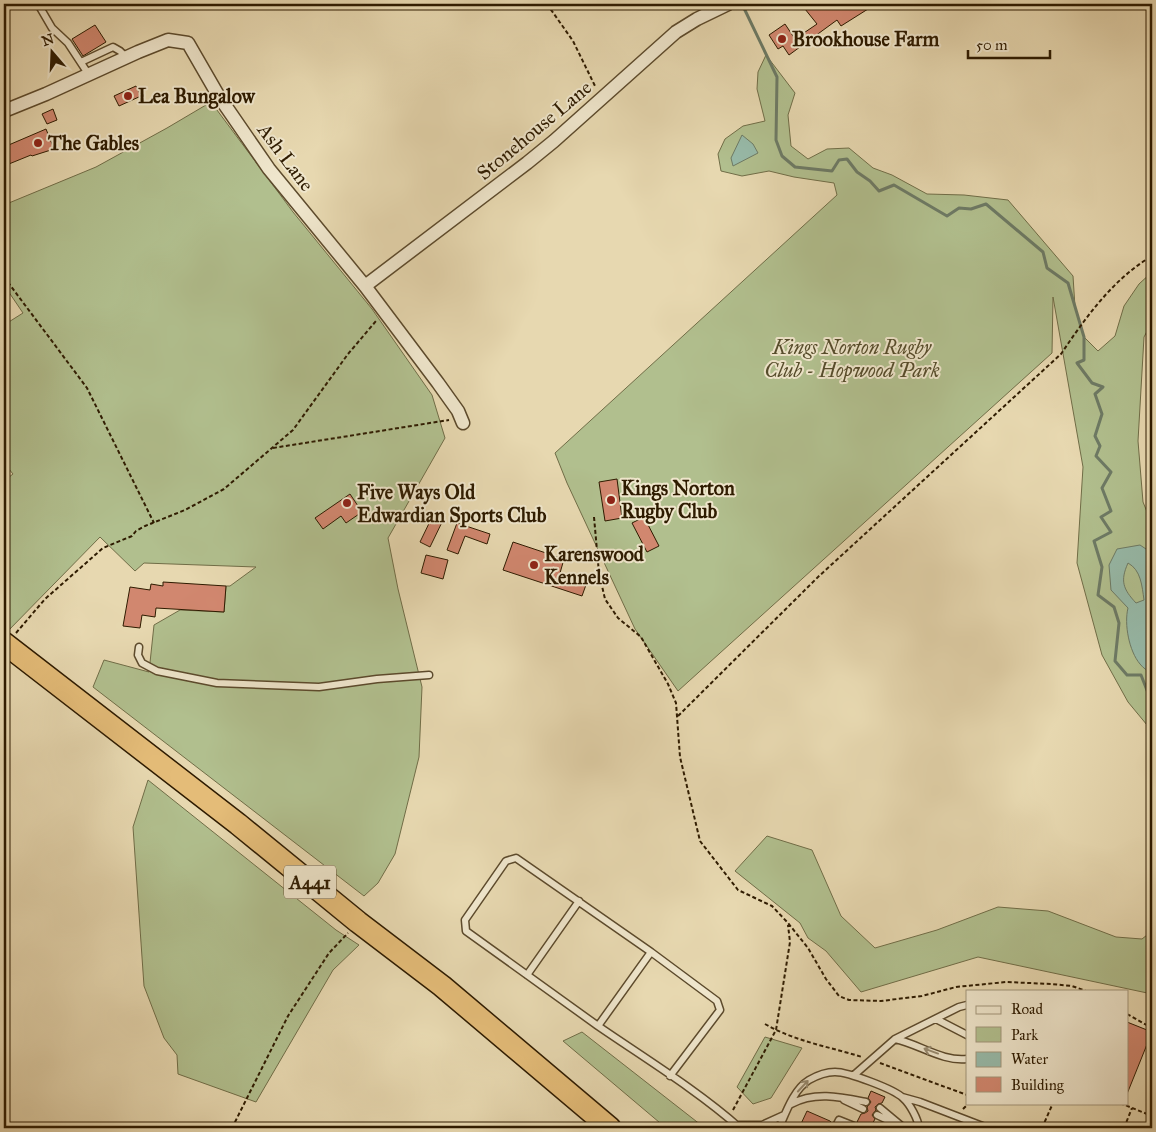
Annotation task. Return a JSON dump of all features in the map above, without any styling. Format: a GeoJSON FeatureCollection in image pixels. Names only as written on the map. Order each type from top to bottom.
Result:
{"type":"FeatureCollection","features":[{"type":"Feature","properties":{"kind":"highway","name":"A441"},"geometry":{"type":"LineString","coordinates":[[4,644],[238,824],[358,922],[442,986],[610,1128]]}},
{"type":"Feature","properties":{"kind":"street","name":"Stonehouse Lane"},"geometry":{"type":"LineString","coordinates":[[365,286],[527,163],[676,32],[728,4]]}},
{"type":"Feature","properties":{"kind":"street","name":"Ash Lane"},"geometry":{"type":"LineString","coordinates":[[4,111],[168,40],[188,43],[218,95],[269,169],[385,312],[458,411],[463,423]]}},
{"type":"Feature","properties":{"kind":"lane"},"geometry":{"type":"LineString","coordinates":[[38,4],[52,28],[68,43],[89,74]]}},
{"type":"Feature","properties":{"kind":"lane"},"geometry":{"type":"LineString","coordinates":[[81,62],[113,47],[120,50],[126,58]]}},
{"type":"Feature","properties":{"kind":"lane"},"geometry":{"type":"LineString","coordinates":[[139,647],[140,660],[150,667],[217,683],[319,687],[377,679],[429,675]]}},
{"type":"Feature","properties":{"kind":"lane"},"geometry":{"type":"LineString","coordinates":[[670,1076],[720,1010],[717,1002],[651,952],[516,858],[506,861],[465,920],[466,931],[739,1127],[762,1125],[784,1115]]}},
{"type":"Feature","properties":{"kind":"lane"},"geometry":{"type":"LineString","coordinates":[[527,975],[579,901]]}},
{"type":"Feature","properties":{"kind":"lane"},"geometry":{"type":"LineString","coordinates":[[598,1026],[651,952]]}},
{"type":"Feature","properties":{"kind":"lane"},"geometry":{"type":"LineString","coordinates":[[854,1075],[895,1039],[966,1005]]}},
{"type":"Feature","properties":{"kind":"lane"},"geometry":{"type":"LineString","coordinates":[[936,1018],[966,1034]]}},
{"type":"Feature","properties":{"kind":"lane"},"geometry":{"type":"LineString","coordinates":[[895,1039],[956,1060],[966,1059]]}},
{"type":"Feature","properties":{"kind":"lane"},"geometry":{"type":"LineString","coordinates":[[779,1128],[784,1115],[801,1086],[819,1075],[835,1072],[854,1075],[902,1097],[985,1127]]}},
{"type":"Feature","properties":{"kind":"lane"},"geometry":{"type":"LineString","coordinates":[[790,1104],[802,1098],[834,1096],[866,1102]]}},
{"type":"Feature","properties":{"kind":"lane"},"geometry":{"type":"LineString","coordinates":[[834,1096],[863,1109]]}},
{"type":"Feature","properties":{"kind":"lane"},"geometry":{"type":"LineString","coordinates":[[902,1097],[911,1109],[919,1124],[919,1128]]}},
{"type":"Feature","properties":{"kind":"lane"},"geometry":{"type":"LineString","coordinates":[[880,1108],[903,1127]]}},
{"type":"Feature","properties":{"kind":"lane"},"geometry":{"type":"LineString","coordinates":[[877,1115],[903,1127]]}},
{"type":"Feature","properties":{"kind":"lane"},"geometry":{"type":"LineString","coordinates":[[835,1128],[839,1120],[859,1128]]}},
{"type":"Feature","properties":{"kind":"path"},"geometry":{"type":"LineString","coordinates":[[547,4],[573,41],[596,89],[604,97]]}},
{"type":"Feature","properties":{"kind":"path"},"geometry":{"type":"LineString","coordinates":[[678,716],[818,577],[1061,354],[1087,316],[1121,279],[1152,256]]}},
{"type":"Feature","properties":{"kind":"path"},"geometry":{"type":"LineString","coordinates":[[4,277],[87,388],[154,523]]}},
{"type":"Feature","properties":{"kind":"path"},"geometry":{"type":"LineString","coordinates":[[4,644],[45,599],[103,548],[132,536],[136,531],[185,510],[224,489],[293,430],[348,354],[385,312]]}},
{"type":"Feature","properties":{"kind":"path"},"geometry":{"type":"LineString","coordinates":[[271,448],[445,420],[463,423]]}},
{"type":"Feature","properties":{"kind":"path"},"geometry":{"type":"LineString","coordinates":[[594,517],[602,593],[618,618],[641,637],[676,702],[680,757],[700,841],[738,890],[772,906],[788,923],[808,948],[839,996],[850,1000],[881,1001],[922,996],[956,987],[1006,982],[1072,986],[1083,990]]}},
{"type":"Feature","properties":{"kind":"path"},"geometry":{"type":"LineString","coordinates":[[232,1128],[288,1016],[329,953],[358,922]]}},
{"type":"Feature","properties":{"kind":"path"},"geometry":{"type":"LineString","coordinates":[[728,1118],[776,1030],[790,942],[788,923]]}},
{"type":"Feature","properties":{"kind":"path"},"geometry":{"type":"LineString","coordinates":[[1128,1015],[1152,1028]]}},
{"type":"Feature","properties":{"kind":"path"},"geometry":{"type":"LineString","coordinates":[[765,1024],[776,1030]]}},
{"type":"Feature","properties":{"kind":"path"},"geometry":{"type":"LineString","coordinates":[[1042,1128],[1053,1104]]}},
{"type":"Feature","properties":{"kind":"path"},"geometry":{"type":"LineString","coordinates":[[1122,1104],[1152,1116]]}},
{"type":"Feature","properties":{"kind":"path"},"geometry":{"type":"LineString","coordinates":[[1124,1128],[1132,1108]]}},
{"type":"Feature","properties":{"kind":"green space","name":"Kings Norton Rugby Club - Hopwood Park"},"geometry":{"type":"Polygon","coordinates":[[[766,55],[795,93],[788,115],[791,146],[808,159],[827,149],[849,148],[873,168],[892,175],[927,194],[964,195],[1008,200],[1073,276],[1075,307],[1084,337],[1098,351],[1115,336],[1124,306],[1139,284],[1152,272],[1152,322],[1144,337],[1138,441],[1143,502],[1152,524],[1152,731],[1128,702],[1102,655],[1077,563],[1083,467],[1053,297],[1052,353],[678,691],[635,629],[555,453],[837,195],[834,183],[769,171],[742,176],[721,171],[718,154],[725,139],[743,126],[765,121],[757,89],[758,72],[766,55]]]}},
{"type":"Feature","properties":{"kind":"green space"},"geometry":{"type":"Polygon","coordinates":[[[211,102],[293,212],[372,309],[432,395],[445,438],[388,538],[398,589],[422,687],[419,757],[395,854],[378,883],[364,896],[93,687],[104,660],[149,672],[154,625],[180,610],[224,612],[226,586],[230,586],[256,567],[144,563],[135,571],[100,537],[4,633],[4,481],[13,474],[4,463],[4,325],[23,313],[4,285],[4,205],[96,167],[211,102]]]}},
{"type":"Feature","properties":{"kind":"green space"},"geometry":{"type":"Polygon","coordinates":[[[148,780],[336,930],[359,945],[333,970],[256,1102],[178,1074],[177,1055],[164,1038],[144,986],[133,827],[148,780]]]}},
{"type":"Feature","properties":{"kind":"green space"},"geometry":{"type":"Polygon","coordinates":[[[767,836],[812,850],[841,916],[875,948],[937,930],[998,907],[1048,911],[1116,937],[1142,939],[1152,931],[1152,994],[978,957],[861,992],[826,951],[808,938],[800,923],[735,871],[767,836]]]}},
{"type":"Feature","properties":{"kind":"green space"},"geometry":{"type":"Polygon","coordinates":[[[582,1032],[701,1125],[700,1128],[666,1128],[563,1041],[582,1032]]]}},
{"type":"Feature","properties":{"kind":"green space"},"geometry":{"type":"Polygon","coordinates":[[[765,1037],[802,1048],[771,1098],[753,1104],[737,1087],[765,1037]]]}},
{"type":"Feature","properties":{"kind":"water"},"geometry":{"type":"Polygon","coordinates":[[[742,135],[753,144],[758,153],[733,166],[731,158],[742,135]]]}},
{"type":"Feature","properties":{"kind":"water"},"geometry":{"type":"Polygon","coordinates":[[[1140,545],[1152,553],[1152,674],[1136,659],[1130,645],[1127,629],[1128,608],[1111,590],[1109,565],[1117,549],[1140,545]],[[1128,563],[1124,575],[1124,584],[1136,603],[1144,600],[1140,579],[1128,563]]]}},
{"type":"Feature","properties":{"kind":"building"},"geometry":{"type":"Polygon","coordinates":[[[801,4],[864,4],[868,9],[841,26],[837,20],[789,55],[783,46],[778,49],[769,35],[785,24],[795,39],[817,24],[801,4]]]}},
{"type":"Feature","properties":{"kind":"building"},"geometry":{"type":"Polygon","coordinates":[[[95,25],[106,42],[83,56],[72,39],[95,25]]]}},
{"type":"Feature","properties":{"kind":"building","name":"Lea Bungalow"},"geometry":{"type":"Polygon","coordinates":[[[136,86],[141,96],[119,106],[114,96],[136,86]]]}},
{"type":"Feature","properties":{"kind":"building"},"geometry":{"type":"Polygon","coordinates":[[[53,109],[57,120],[47,124],[42,114],[53,109]]]}},
{"type":"Feature","properties":{"kind":"building"},"geometry":{"type":"Polygon","coordinates":[[[46,129],[54,149],[31,155],[4,166],[4,147],[46,129]]]}},
{"type":"Feature","properties":{"kind":"building","name":"Kings Norton Rugby Club"},"geometry":{"type":"Polygon","coordinates":[[[617,479],[622,518],[605,521],[599,482],[617,479]]]}},
{"type":"Feature","properties":{"kind":"building","name":"Five Ways Old Edwardian Sports Club"},"geometry":{"type":"Polygon","coordinates":[[[350,494],[362,512],[346,523],[341,516],[323,529],[315,518],[350,494]]]}},
{"type":"Feature","properties":{"kind":"building"},"geometry":{"type":"Polygon","coordinates":[[[435,511],[445,516],[430,547],[420,542],[435,511]]]}},
{"type":"Feature","properties":{"kind":"building"},"geometry":{"type":"Polygon","coordinates":[[[644,517],[659,546],[647,552],[632,523],[644,517]]]}},
{"type":"Feature","properties":{"kind":"building"},"geometry":{"type":"Polygon","coordinates":[[[457,523],[490,534],[487,544],[465,536],[458,554],[447,550],[457,523]]]}},
{"type":"Feature","properties":{"kind":"building","name":"Karenswood Kennels"},"geometry":{"type":"Polygon","coordinates":[[[513,542],[564,559],[560,573],[587,582],[582,596],[503,570],[513,542]]]}},
{"type":"Feature","properties":{"kind":"building"},"geometry":{"type":"Polygon","coordinates":[[[426,555],[448,560],[443,579],[421,573],[426,555]]]}},
{"type":"Feature","properties":{"kind":"building"},"geometry":{"type":"Polygon","coordinates":[[[163,582],[226,586],[224,612],[156,608],[155,617],[142,615],[140,628],[123,626],[130,587],[150,590],[151,584],[163,586],[163,582]]]}},
{"type":"Feature","properties":{"kind":"building"},"geometry":{"type":"Polygon","coordinates":[[[1128,1022],[1152,1032],[1128,1092],[1128,1022]]]}},
{"type":"Feature","properties":{"kind":"building"},"geometry":{"type":"Polygon","coordinates":[[[871,1091],[885,1097],[882,1103],[875,1107],[876,1110],[872,1115],[875,1119],[870,1128],[864,1128],[863,1125],[857,1122],[861,1114],[868,1111],[867,1107],[871,1102],[868,1098],[871,1091]]]}},
{"type":"Feature","properties":{"kind":"building"},"geometry":{"type":"Polygon","coordinates":[[[807,1111],[830,1121],[832,1123],[830,1128],[799,1128],[807,1111]]]}},
{"type":"Feature","properties":{"kind":"waterway"},"geometry":{"type":"LineString","coordinates":[[742,4],[777,77],[776,140],[782,156],[795,167],[832,171],[839,160],[847,159],[857,172],[870,181],[879,191],[894,185],[947,216],[959,208],[971,209],[986,204],[1043,252],[1047,268],[1068,283],[1084,337],[1084,360],[1077,363],[1092,383],[1103,387],[1095,394],[1102,414],[1095,436],[1100,446],[1096,456],[1111,472],[1102,488],[1111,511],[1101,517],[1111,532],[1094,541],[1102,567],[1098,595],[1114,607],[1119,623],[1115,661],[1127,675],[1141,675],[1152,703]]}},
{"type":"Feature","properties":{"kind":"place","name":"Brookhouse Farm"},"geometry":{"type":"Point","coordinates":[782,39]}},
{"type":"Feature","properties":{"kind":"place","name":"Lea Bungalow"},"geometry":{"type":"Point","coordinates":[128,96]}},
{"type":"Feature","properties":{"kind":"place","name":"The Gables"},"geometry":{"type":"Point","coordinates":[38,143]}},
{"type":"Feature","properties":{"kind":"place","name":"Kings Norton Rugby Club"},"geometry":{"type":"Point","coordinates":[611,500]}},
{"type":"Feature","properties":{"kind":"place","name":"Five Ways Old Edwardian Sports Club"},"geometry":{"type":"Point","coordinates":[347,503]}},
{"type":"Feature","properties":{"kind":"place","name":"Karenswood Kennels"},"geometry":{"type":"Point","coordinates":[534,565]}}]}
